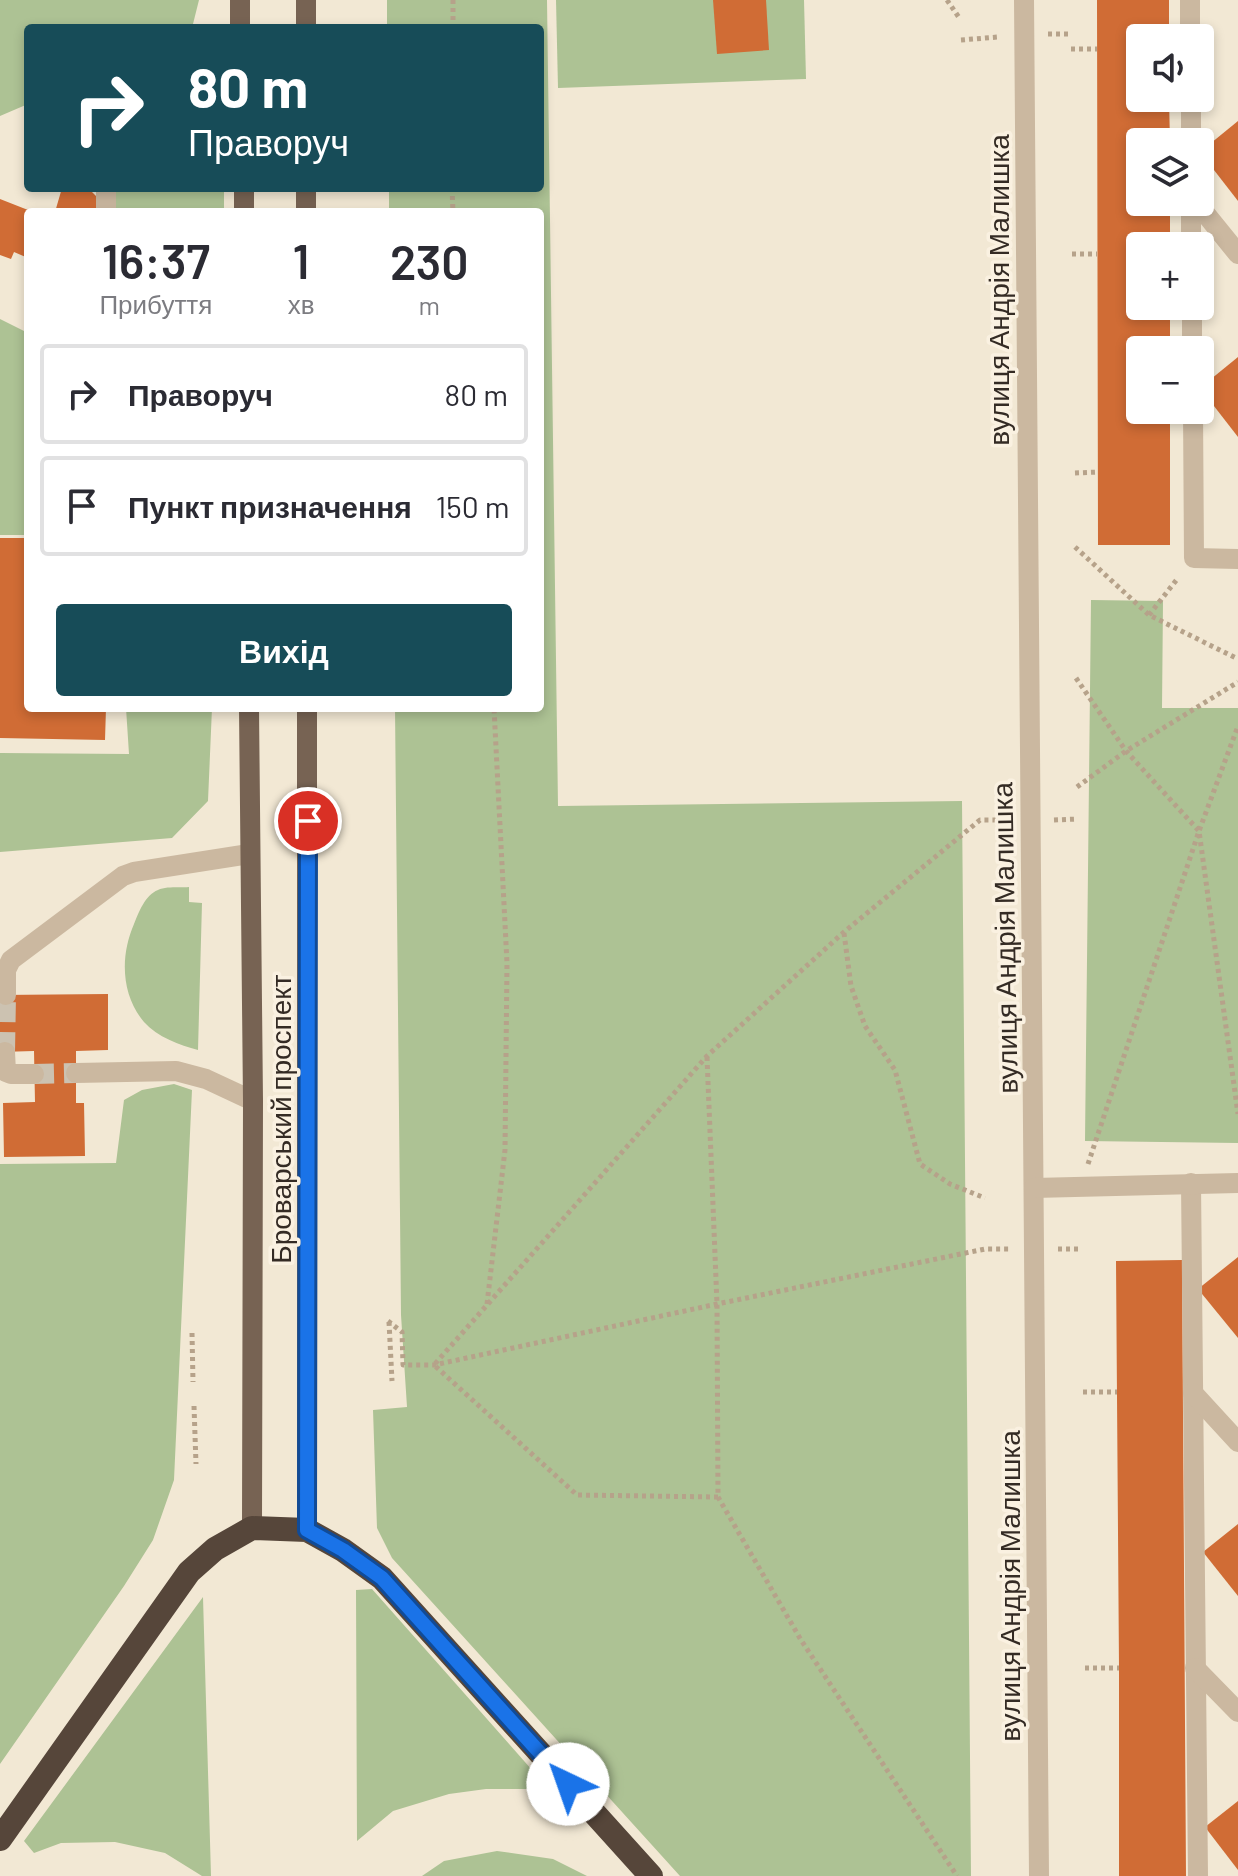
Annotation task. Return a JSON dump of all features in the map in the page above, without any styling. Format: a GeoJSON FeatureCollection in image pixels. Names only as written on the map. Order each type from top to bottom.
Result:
{"type":"FeatureCollection","features":[{"type":"Feature","properties":{"kind":"highway"},"geometry":{"type":"LineString","coordinates":[[0,1839],[189,1572],[215,1549],[252,1528],[307,1530],[343,1550],[382,1578],[651,1876]]}},
{"type":"Feature","properties":{"kind":"main road"},"geometry":{"type":"LineString","coordinates":[[238,24],[240,0]]}},
{"type":"Feature","properties":{"kind":"main road"},"geometry":{"type":"LineString","coordinates":[[306,0],[306,24]]}},
{"type":"Feature","properties":{"kind":"main road","name":"Броварський проспект"},"geometry":{"type":"LineString","coordinates":[[249,712],[253,1101],[252,1528]]}},
{"type":"Feature","properties":{"kind":"main road","name":"Броварський проспект"},"geometry":{"type":"LineString","coordinates":[[307,712],[307,1530]]}},
{"type":"Feature","properties":{"kind":"street","name":"вулиця Андрія Малишка"},"geometry":{"type":"LineString","coordinates":[[1024,0],[1039,1876]]}},
{"type":"Feature","properties":{"kind":"street"},"geometry":{"type":"LineString","coordinates":[[1190,0],[1190,24]]}},
{"type":"Feature","properties":{"kind":"street"},"geometry":{"type":"LineString","coordinates":[[1205,216],[1238,254]]}},
{"type":"Feature","properties":{"kind":"street"},"geometry":{"type":"LineString","coordinates":[[1193,424],[1194,558],[1238,559]]}},
{"type":"Feature","properties":{"kind":"street"},"geometry":{"type":"LineString","coordinates":[[6,995],[6,970],[11,960],[123,876],[249,854]]}},
{"type":"Feature","properties":{"kind":"street"},"geometry":{"type":"LineString","coordinates":[[5,1052],[6,1072],[34,1074]]}},
{"type":"Feature","properties":{"kind":"street"},"geometry":{"type":"LineString","coordinates":[[76,1073],[176,1071],[206,1079],[253,1101]]}},
{"type":"Feature","properties":{"kind":"street"},"geometry":{"type":"LineString","coordinates":[[1191,1183],[1198,1876]]}},
{"type":"Feature","properties":{"kind":"street"},"geometry":{"type":"LineString","coordinates":[[1034,1188],[1238,1183]]}},
{"type":"Feature","properties":{"kind":"street"},"geometry":{"type":"LineString","coordinates":[[1193,1393],[1238,1442]]}},
{"type":"Feature","properties":{"kind":"street"},"geometry":{"type":"LineString","coordinates":[[1195,1668],[1238,1712]]}},
{"type":"Feature","properties":{"kind":"path"},"geometry":{"type":"LineString","coordinates":[[453,0],[453,24]]}},
{"type":"Feature","properties":{"kind":"path"},"geometry":{"type":"LineString","coordinates":[[947,0],[960,19]]}},
{"type":"Feature","properties":{"kind":"path"},"geometry":{"type":"LineString","coordinates":[[1071,49],[1097,49]]}},
{"type":"Feature","properties":{"kind":"path"},"geometry":{"type":"LineString","coordinates":[[1072,254],[1097,254]]}},
{"type":"Feature","properties":{"kind":"path"},"geometry":{"type":"LineString","coordinates":[[1075,473],[1098,472]]}},
{"type":"Feature","properties":{"kind":"path"},"geometry":{"type":"LineString","coordinates":[[1075,547],[1149,615],[1238,659]]}},
{"type":"Feature","properties":{"kind":"path"},"geometry":{"type":"LineString","coordinates":[[1149,615],[1194,558]]}},
{"type":"Feature","properties":{"kind":"path"},"geometry":{"type":"LineString","coordinates":[[1076,678],[1126,751],[1199,831],[1238,1114]]}},
{"type":"Feature","properties":{"kind":"path"},"geometry":{"type":"LineString","coordinates":[[1077,787],[1126,751],[1238,682]]}},
{"type":"Feature","properties":{"kind":"path"},"geometry":{"type":"LineString","coordinates":[[487,1305],[505,1150],[507,963],[494,712]]}},
{"type":"Feature","properties":{"kind":"path"},"geometry":{"type":"LineString","coordinates":[[1080,1187],[1199,831],[1238,726]]}},
{"type":"Feature","properties":{"kind":"path"},"geometry":{"type":"LineString","coordinates":[[434,1365],[707,1056],[844,932],[980,820]]}},
{"type":"Feature","properties":{"kind":"path"},"geometry":{"type":"LineString","coordinates":[[844,932],[851,986],[865,1026],[895,1070],[920,1164],[950,1184],[985,1198]]}},
{"type":"Feature","properties":{"kind":"path"},"geometry":{"type":"LineString","coordinates":[[707,1056],[717,1304],[718,1497],[801,1640],[957,1876]]}},
{"type":"Feature","properties":{"kind":"path"},"geometry":{"type":"LineString","coordinates":[[392,1381],[388,1321],[402,1332],[403,1365],[434,1365],[985,1249]]}},
{"type":"Feature","properties":{"kind":"path"},"geometry":{"type":"LineString","coordinates":[[192,1333],[193,1382]]}},
{"type":"Feature","properties":{"kind":"path"},"geometry":{"type":"LineString","coordinates":[[434,1365],[577,1495],[718,1497]]}},
{"type":"Feature","properties":{"kind":"path"},"geometry":{"type":"LineString","coordinates":[[1083,1392],[1117,1392]]}},
{"type":"Feature","properties":{"kind":"path"},"geometry":{"type":"LineString","coordinates":[[194,1406],[196,1464]]}},
{"type":"Feature","properties":{"kind":"path"},"geometry":{"type":"LineString","coordinates":[[1085,1668],[1119,1668]]}},
{"type":"Feature","properties":{"kind":"green space"},"geometry":{"type":"Polygon","coordinates":[[[0,0],[199,0],[193,24],[24,24],[24,106],[0,116],[0,0]]]}},
{"type":"Feature","properties":{"kind":"green space"},"geometry":{"type":"Polygon","coordinates":[[[387,0],[547,0],[558,806],[962,801],[971,1876],[680,1876],[392,1558],[377,1528],[373,1410],[407,1407],[401,1315],[395,712],[544,712],[544,208],[389,208],[389,192],[544,192],[544,24],[387,24],[387,0]]]}},
{"type":"Feature","properties":{"kind":"green space"},"geometry":{"type":"Polygon","coordinates":[[[556,0],[804,0],[806,79],[558,88],[556,0]]]}},
{"type":"Feature","properties":{"kind":"green space"},"geometry":{"type":"Polygon","coordinates":[[[116,192],[224,192],[224,208],[116,208],[116,192]]]}},
{"type":"Feature","properties":{"kind":"green space"},"geometry":{"type":"Polygon","coordinates":[[[0,319],[24,331],[24,535],[0,535],[0,319]]]}},
{"type":"Feature","properties":{"kind":"green space"},"geometry":{"type":"Polygon","coordinates":[[[1091,600],[1163,601],[1162,708],[1238,708],[1238,1143],[1085,1141],[1091,600]]]}},
{"type":"Feature","properties":{"kind":"green space"},"geometry":{"type":"Polygon","coordinates":[[[126,712],[212,712],[208,801],[172,838],[0,852],[0,753],[129,754],[126,712]]]}},
{"type":"Feature","properties":{"kind":"green space"},"geometry":{"type":"Polygon","coordinates":[[[189,887],[189,902],[202,903],[198,1050],[162,1036],[144,1022],[131,1000],[125,975],[129,936],[146,900],[161,889],[189,887]]]}},
{"type":"Feature","properties":{"kind":"green space"},"geometry":{"type":"Polygon","coordinates":[[[174,1084],[192,1090],[174,1480],[153,1540],[0,1764],[0,1164],[116,1163],[124,1100],[142,1090],[174,1084]]]}},
{"type":"Feature","properties":{"kind":"green space"},"geometry":{"type":"Polygon","coordinates":[[[372,1589],[532,1770],[528,1789],[486,1789],[449,1794],[393,1811],[357,1841],[356,1590],[372,1589]]]}},
{"type":"Feature","properties":{"kind":"green space"},"geometry":{"type":"Polygon","coordinates":[[[203,1597],[211,1876],[202,1876],[165,1853],[115,1842],[61,1843],[34,1853],[24,1841],[203,1597]]]}},
{"type":"Feature","properties":{"kind":"green space"},"geometry":{"type":"Polygon","coordinates":[[[497,1851],[553,1859],[587,1876],[422,1876],[444,1861],[497,1851]]]}},
{"type":"Feature","properties":{"kind":"building"},"geometry":{"type":"Polygon","coordinates":[[[713,0],[766,0],[769,50],[717,54],[713,0]]]}},
{"type":"Feature","properties":{"kind":"building"},"geometry":{"type":"Polygon","coordinates":[[[1097,0],[1169,0],[1169,24],[1126,24],[1126,112],[1169,112],[1170,128],[1126,128],[1126,216],[1170,216],[1170,232],[1126,232],[1126,320],[1170,320],[1170,336],[1126,336],[1126,424],[1170,424],[1170,545],[1098,545],[1097,0]]]}},
{"type":"Feature","properties":{"kind":"building"},"geometry":{"type":"Polygon","coordinates":[[[1238,121],[1238,201],[1214,170],[1214,141],[1238,121]]]}},
{"type":"Feature","properties":{"kind":"building"},"geometry":{"type":"Polygon","coordinates":[[[61,192],[92,192],[101,201],[98,208],[56,208],[61,192]]]}},
{"type":"Feature","properties":{"kind":"building"},"geometry":{"type":"Polygon","coordinates":[[[0,199],[24,208],[24,256],[14,252],[11,259],[0,255],[0,199]]]}},
{"type":"Feature","properties":{"kind":"building"},"geometry":{"type":"Polygon","coordinates":[[[1238,357],[1238,437],[1214,406],[1214,377],[1238,357]]]}},
{"type":"Feature","properties":{"kind":"building"},"geometry":{"type":"Polygon","coordinates":[[[0,538],[24,538],[24,712],[106,712],[105,740],[0,738],[0,538]]]}},
{"type":"Feature","properties":{"kind":"building"},"geometry":{"type":"Polygon","coordinates":[[[108,994],[108,1050],[76,1051],[76,1103],[84,1103],[85,1156],[4,1157],[3,1103],[35,1102],[34,1051],[0,1052],[0,995],[108,994]]]}},
{"type":"Feature","properties":{"kind":"building"},"geometry":{"type":"Polygon","coordinates":[[[1238,1257],[1238,1338],[1198,1289],[1238,1257]]]}},
{"type":"Feature","properties":{"kind":"building"},"geometry":{"type":"Polygon","coordinates":[[[1182,1260],[1186,1876],[1119,1876],[1116,1261],[1182,1260]]]}},
{"type":"Feature","properties":{"kind":"building"},"geometry":{"type":"Polygon","coordinates":[[[1238,1524],[1238,1596],[1203,1552],[1238,1524]]]}},
{"type":"Feature","properties":{"kind":"building"},"geometry":{"type":"Polygon","coordinates":[[[1238,1801],[1238,1870],[1205,1827],[1238,1801]]]}},
{"type":"Feature","properties":{"kind":"tunnel"},"geometry":{"type":"LineString","coordinates":[[5,1052],[6,995]]}},
{"type":"Feature","properties":{"kind":"tunnel"},"geometry":{"type":"LineString","coordinates":[[34,1074],[76,1073]]}},
{"type":"Feature","properties":{"kind":"route"},"geometry":{"type":"LineString","coordinates":[[308,821],[307,1530],[343,1550],[382,1578],[568,1784]]}}]}
